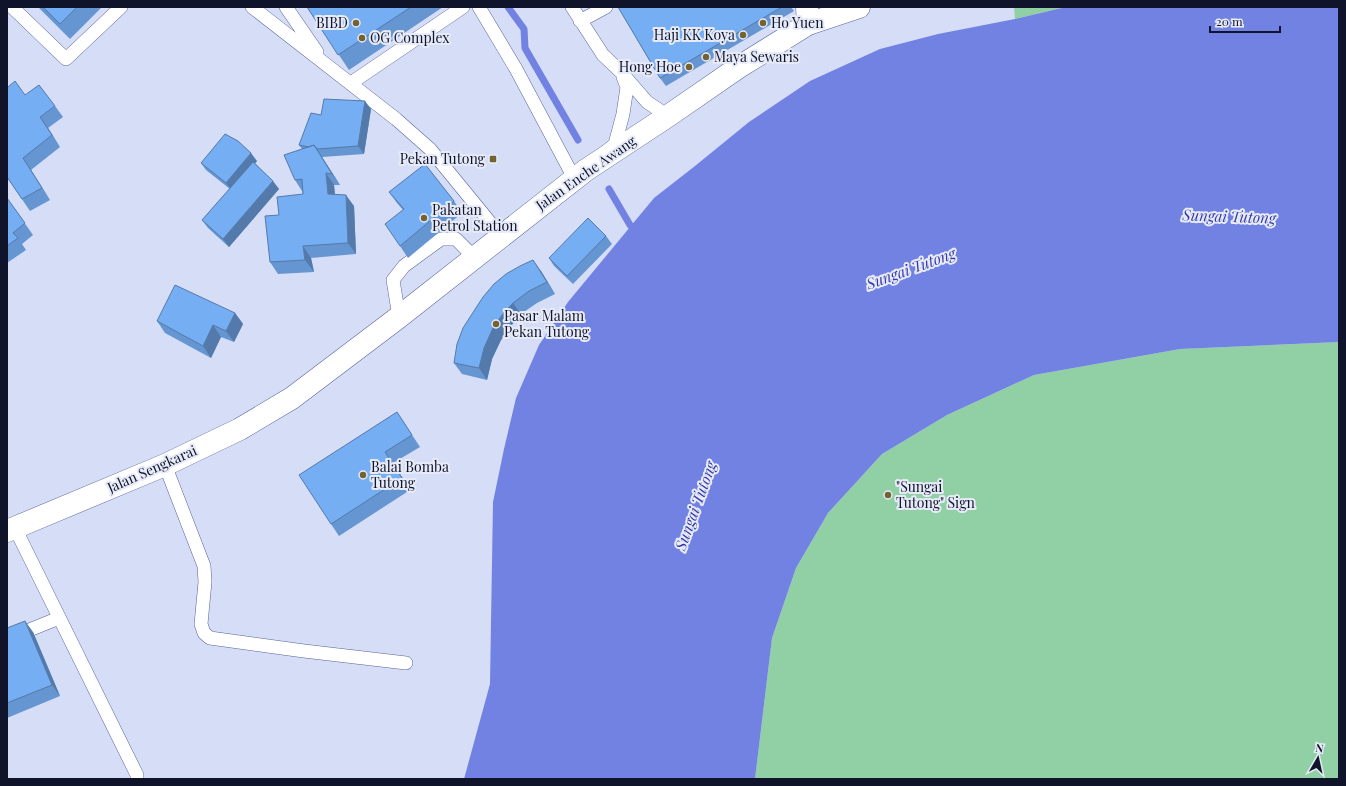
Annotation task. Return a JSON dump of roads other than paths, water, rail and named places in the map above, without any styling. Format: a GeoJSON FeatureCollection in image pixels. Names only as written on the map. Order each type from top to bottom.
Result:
{"type":"FeatureCollection","features":[{"type":"Feature","properties":{"kind":"main road","name":"Jalan Enche Awang"},"geometry":{"type":"LineString","coordinates":[[292,398],[399,317],[580,174],[739,67],[808,15],[859,7]]}},
{"type":"Feature","properties":{"kind":"main road","name":"Jalan Sengkarai"},"geometry":{"type":"LineString","coordinates":[[11,530],[165,465],[240,429],[292,398]]}},
{"type":"Feature","properties":{"kind":"lane"},"geometry":{"type":"LineString","coordinates":[[12,7],[66,59],[121,7]]}},
{"type":"Feature","properties":{"kind":"lane"},"geometry":{"type":"LineString","coordinates":[[252,7],[351,83],[396,119],[430,149],[501,236]]}},
{"type":"Feature","properties":{"kind":"lane"},"geometry":{"type":"LineString","coordinates":[[286,7],[324,62]]}},
{"type":"Feature","properties":{"kind":"lane"},"geometry":{"type":"LineString","coordinates":[[351,83],[463,7]]}},
{"type":"Feature","properties":{"kind":"lane"},"geometry":{"type":"LineString","coordinates":[[479,7],[580,174],[615,144],[623,114],[627,87],[621,72]]}},
{"type":"Feature","properties":{"kind":"lane"},"geometry":{"type":"LineString","coordinates":[[572,7],[602,55],[621,72],[647,102],[668,116]]}},
{"type":"Feature","properties":{"kind":"lane"},"geometry":{"type":"LineString","coordinates":[[580,21],[606,7]]}},
{"type":"Feature","properties":{"kind":"lane"},"geometry":{"type":"LineString","coordinates":[[399,317],[393,280],[404,266],[441,239],[456,239],[474,257]]}},
{"type":"Feature","properties":{"kind":"lane"},"geometry":{"type":"LineString","coordinates":[[165,465],[204,566],[205,582],[201,624],[204,633],[210,638],[406,663]]}},
{"type":"Feature","properties":{"kind":"lane"},"geometry":{"type":"LineString","coordinates":[[11,530],[58,618],[138,775],[137,779]]}},
{"type":"Feature","properties":{"kind":"lane"},"geometry":{"type":"LineString","coordinates":[[7,639],[58,618]]}},
{"type":"Feature","properties":{"kind":"water","name":"Sungai Tutong"},"geometry":{"type":"Polygon","coordinates":[[[1066,7],[1339,7],[1339,342],[1180,349],[1034,375],[947,415],[882,454],[828,513],[796,568],[772,638],[755,779],[464,779],[490,684],[493,502],[504,449],[516,398],[539,345],[568,302],[654,198],[749,122],[810,81],[880,49],[938,34],[1015,19],[1066,7]]]}},
{"type":"Feature","properties":{"kind":"waterway"},"geometry":{"type":"LineString","coordinates":[[508,7],[524,29],[525,48],[578,140]]}},
{"type":"Feature","properties":{"kind":"waterway"},"geometry":{"type":"LineString","coordinates":[[609,189],[630,225],[637,232]]}},
{"type":"Feature","properties":{"kind":"place","name":"BIBD"},"geometry":{"type":"Point","coordinates":[356,23]}},
{"type":"Feature","properties":{"kind":"place","name":"Ho Yuen"},"geometry":{"type":"Point","coordinates":[763,23]}},
{"type":"Feature","properties":{"kind":"place","name":"Haji KK Koya"},"geometry":{"type":"Point","coordinates":[743,35]}},
{"type":"Feature","properties":{"kind":"place","name":"OG Complex"},"geometry":{"type":"Point","coordinates":[362,38]}},
{"type":"Feature","properties":{"kind":"place","name":"Maya Sewaris"},"geometry":{"type":"Point","coordinates":[706,57]}},
{"type":"Feature","properties":{"kind":"place","name":"Hong Hoe"},"geometry":{"type":"Point","coordinates":[689,67]}},
{"type":"Feature","properties":{"kind":"place","name":"Pekan Tutong"},"geometry":{"type":"Point","coordinates":[493,159]}},
{"type":"Feature","properties":{"kind":"place","name":"Pakatan Petrol Station"},"geometry":{"type":"Point","coordinates":[424,218]}},
{"type":"Feature","properties":{"kind":"place","name":"Pasar Malam Pekan Tutong"},"geometry":{"type":"Point","coordinates":[496,324]}},
{"type":"Feature","properties":{"kind":"place","name":"Balai Bomba Tutong"},"geometry":{"type":"Point","coordinates":[363,475]}},
{"type":"Feature","properties":{"kind":"place","name":"\"Sungai Tutong\" Sign"},"geometry":{"type":"Point","coordinates":[888,495]}}]}
